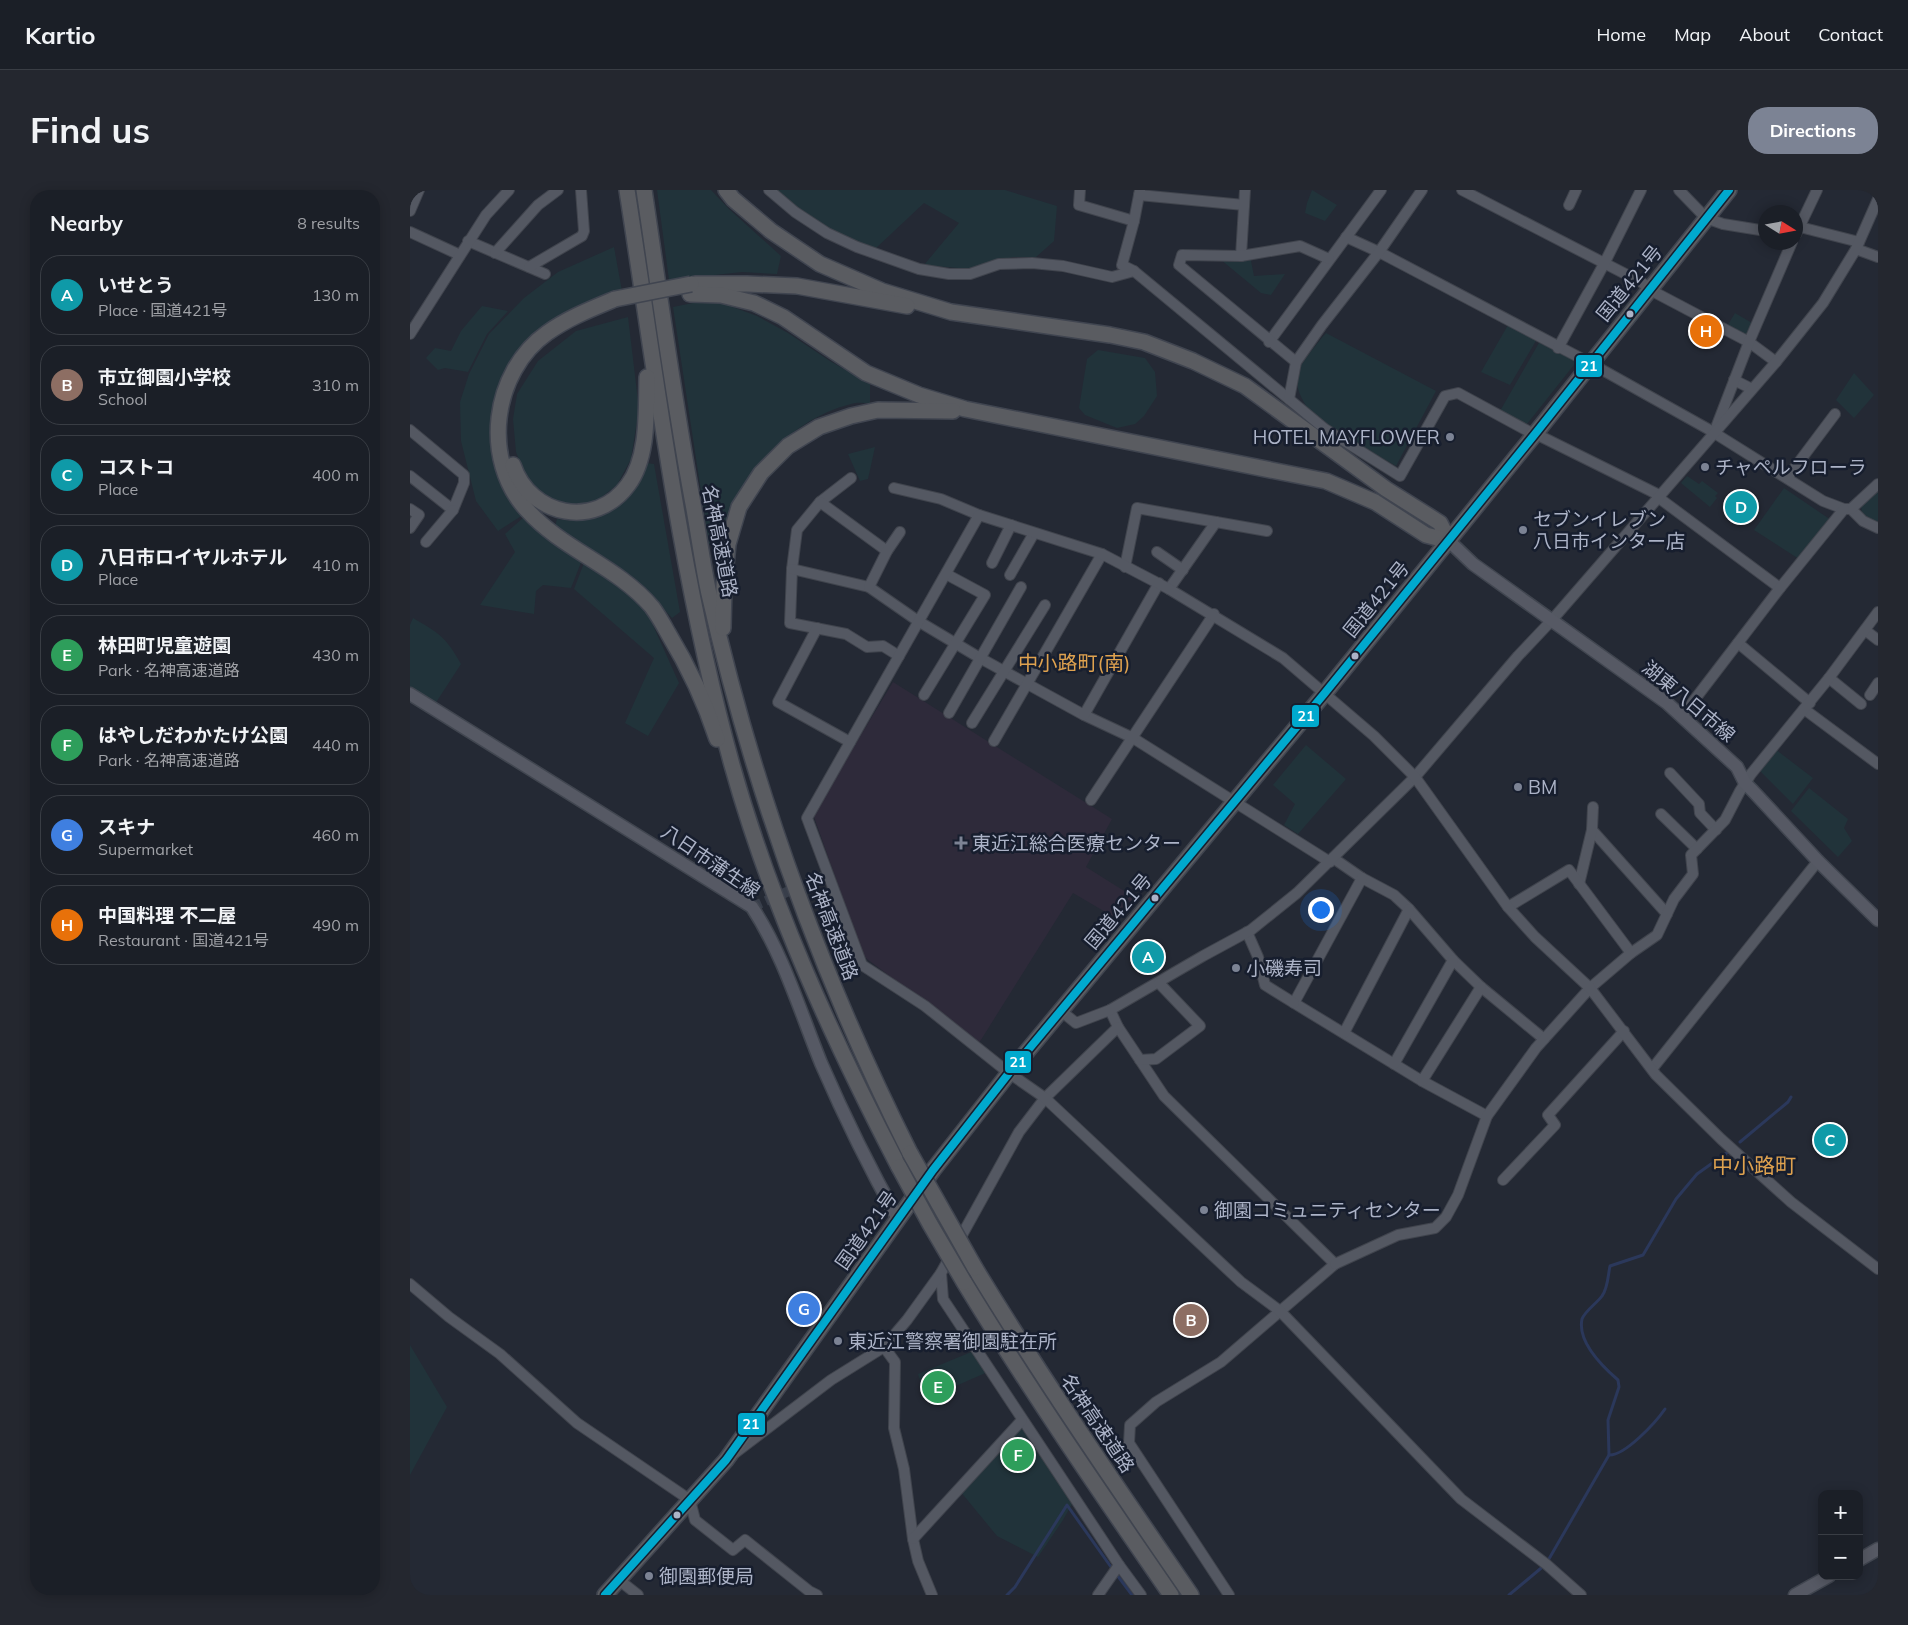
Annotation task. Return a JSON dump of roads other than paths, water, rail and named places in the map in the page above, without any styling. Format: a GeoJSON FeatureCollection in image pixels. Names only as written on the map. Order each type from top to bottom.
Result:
{"type":"FeatureCollection","features":[{"type":"Feature","properties":{"kind":"highway","name":"名神高速道路"},"geometry":{"type":"LineString","coordinates":[[627,190],[659,410],[691,592],[712,687],[733,766],[757,844],[793,941],[836,1038],[899,1167],[930,1224],[1019,1370],[1171,1595]]}},
{"type":"Feature","properties":{"kind":"highway","name":"名神高速道路"},"geometry":{"type":"LineString","coordinates":[[644,190],[676,410],[709,592],[752,760],[777,838],[813,935],[852,1031],[910,1153],[975,1268],[1022,1345],[1191,1595]]}},
{"type":"Feature","properties":{"kind":"highway"},"geometry":{"type":"LineString","coordinates":[[726,190],[733,199],[771,231],[820,264],[882,290],[951,312]]}},
{"type":"Feature","properties":{"kind":"highway","name":"国道421号"},"geometry":{"type":"LineString","coordinates":[[605,1595],[726,1460],[933,1170],[1009,1073],[1236,802],[1449,541],[1729,190]]}},
{"type":"Feature","properties":{"kind":"highway"},"geometry":{"type":"LineString","coordinates":[[793,941],[752,846],[696,683],[653,608],[625,581],[545,528],[526,509],[510,484],[499,452],[498,417],[506,386],[522,357],[546,333],[576,316],[615,304],[690,289],[747,284],[797,286],[881,302],[1144,342],[1193,361],[1245,386],[1386,489],[1440,523],[1449,541]]}},
{"type":"Feature","properties":{"kind":"highway"},"geometry":{"type":"LineString","coordinates":[[690,289],[754,303],[783,317],[866,373],[919,396],[965,409],[1326,481],[1375,502],[1426,535],[1449,541]]}},
{"type":"Feature","properties":{"kind":"highway"},"geometry":{"type":"LineString","coordinates":[[615,304],[552,340],[529,362],[514,388],[506,418],[508,449],[518,479],[535,498],[552,509],[574,513],[592,511],[610,502],[628,485],[640,459],[645,432],[648,337]]}},
{"type":"Feature","properties":{"kind":"highway"},"geometry":{"type":"LineString","coordinates":[[724,656],[724,586],[728,544],[739,507],[761,473],[788,446],[819,427],[851,416],[878,410],[949,412],[965,409]]}},
{"type":"Feature","properties":{"kind":"main road","name":"湖東八日市線"},"geometry":{"type":"LineString","coordinates":[[1449,541],[1473,564],[1667,703],[1682,716],[1737,767],[1745,783],[1818,861],[1878,920]]}},
{"type":"Feature","properties":{"kind":"main road","name":"八日市蒲生線"},"geometry":{"type":"LineString","coordinates":[[410,694],[752,907],[770,939],[822,1065],[880,1186],[898,1219]]}},
{"type":"Feature","properties":{"kind":"main road"},"geometry":{"type":"LineString","coordinates":[[1863,1558],[1878,1549]]}},
{"type":"Feature","properties":{"kind":"main road"},"geometry":{"type":"LineString","coordinates":[[1795,1595],[1822,1580]]}},
{"type":"Feature","properties":{"kind":"street"},"geometry":{"type":"LineString","coordinates":[[410,211],[419,190]]}},
{"type":"Feature","properties":{"kind":"street"},"geometry":{"type":"LineString","coordinates":[[410,334],[468,241],[486,215],[509,190]]}},
{"type":"Feature","properties":{"kind":"street"},"geometry":{"type":"LineString","coordinates":[[495,253],[538,205],[558,190]]}},
{"type":"Feature","properties":{"kind":"street"},"geometry":{"type":"LineString","coordinates":[[529,267],[582,236],[584,231],[580,190]]}},
{"type":"Feature","properties":{"kind":"street"},"geometry":{"type":"LineString","coordinates":[[769,190],[795,212],[828,233],[857,247],[919,269],[948,274],[970,274],[999,264],[1032,264],[1063,266],[1112,278],[1134,271]]}},
{"type":"Feature","properties":{"kind":"street"},"geometry":{"type":"LineString","coordinates":[[1080,190],[1079,205],[1134,221]]}},
{"type":"Feature","properties":{"kind":"street"},"geometry":{"type":"LineString","coordinates":[[1241,256],[1245,190]]}},
{"type":"Feature","properties":{"kind":"street"},"geometry":{"type":"LineString","coordinates":[[1269,342],[1381,190]]}},
{"type":"Feature","properties":{"kind":"street"},"geometry":{"type":"LineString","coordinates":[[1288,399],[1296,362],[1322,325],[1379,252],[1422,190]]}},
{"type":"Feature","properties":{"kind":"street"},"geometry":{"type":"LineString","coordinates":[[1462,190],[1749,342],[1776,362]]}},
{"type":"Feature","properties":{"kind":"street"},"geometry":{"type":"LineString","coordinates":[[1569,204],[1576,190]]}},
{"type":"Feature","properties":{"kind":"street"},"geometry":{"type":"LineString","coordinates":[[1558,348],[1604,264],[1641,190]]}},
{"type":"Feature","properties":{"kind":"street"},"geometry":{"type":"LineString","coordinates":[[1679,190],[1706,218],[1723,224],[1758,230]]}},
{"type":"Feature","properties":{"kind":"street"},"geometry":{"type":"LineString","coordinates":[[1803,220],[1817,190]]}},
{"type":"Feature","properties":{"kind":"street"},"geometry":{"type":"LineString","coordinates":[[1244,204],[1140,192],[1122,265],[1134,271],[1325,429],[1400,476],[1445,396],[1458,393],[1659,497],[1780,588]]}},
{"type":"Feature","properties":{"kind":"street"},"geometry":{"type":"LineString","coordinates":[[1061,1011],[1076,1023],[1110,1010],[1159,983],[1247,932],[1297,893],[1332,860],[1415,777],[1518,656],[1552,620],[1776,362],[1823,303],[1857,245],[1878,199]]}},
{"type":"Feature","properties":{"kind":"street"},"geometry":{"type":"LineString","coordinates":[[410,232],[460,255]]}},
{"type":"Feature","properties":{"kind":"street"},"geometry":{"type":"LineString","coordinates":[[1803,232],[1857,245],[1878,257]]}},
{"type":"Feature","properties":{"kind":"street"},"geometry":{"type":"LineString","coordinates":[[1346,238],[1379,252],[1558,348],[1590,363],[1714,433],[1823,501],[1848,509],[1864,521],[1878,528]]}},
{"type":"Feature","properties":{"kind":"street"},"geometry":{"type":"LineString","coordinates":[[468,241],[545,274]]}},
{"type":"Feature","properties":{"kind":"street"},"geometry":{"type":"LineString","coordinates":[[1296,362],[1269,342],[1179,265],[1182,255],[1241,256],[1300,246],[1328,260]]}},
{"type":"Feature","properties":{"kind":"street"},"geometry":{"type":"LineString","coordinates":[[1714,433],[1749,342],[1789,250]]}},
{"type":"Feature","properties":{"kind":"street"},"geometry":{"type":"LineString","coordinates":[[1734,380],[1752,389]]}},
{"type":"Feature","properties":{"kind":"street"},"geometry":{"type":"LineString","coordinates":[[1787,478],[1835,414]]}},
{"type":"Feature","properties":{"kind":"street"},"geometry":{"type":"LineString","coordinates":[[410,430],[464,475],[464,483],[453,510],[426,542]]}},
{"type":"Feature","properties":{"kind":"street"},"geometry":{"type":"LineString","coordinates":[[410,476],[453,510]]}},
{"type":"Feature","properties":{"kind":"street"},"geometry":{"type":"LineString","coordinates":[[851,478],[820,502],[797,530],[792,569],[790,623],[846,634],[867,647],[883,646],[899,656]]}},
{"type":"Feature","properties":{"kind":"street"},"geometry":{"type":"LineString","coordinates":[[1682,716],[1780,588],[1848,509],[1878,484]]}},
{"type":"Feature","properties":{"kind":"street"},"geometry":{"type":"LineString","coordinates":[[894,488],[941,499],[979,515],[1102,554],[1169,588],[1283,658],[1374,736],[1415,777],[1508,907],[1535,937],[1590,988],[1652,1070],[1721,1138],[1791,1202],[1878,1269]]}},
{"type":"Feature","properties":{"kind":"street"},"geometry":{"type":"LineString","coordinates":[[820,502],[887,551]]}},
{"type":"Feature","properties":{"kind":"street"},"geometry":{"type":"LineString","coordinates":[[1125,566],[1137,508],[1267,531]]}},
{"type":"Feature","properties":{"kind":"street"},"geometry":{"type":"LineString","coordinates":[[410,509],[419,515],[410,528]]}},
{"type":"Feature","properties":{"kind":"street"},"geometry":{"type":"LineString","coordinates":[[979,515],[807,818],[862,965],[925,1006],[1009,1073],[1045,1098],[1241,1282],[1280,1311],[1461,1498],[1546,1564],[1581,1595]]}},
{"type":"Feature","properties":{"kind":"street"},"geometry":{"type":"LineString","coordinates":[[1169,588],[1216,522]]}},
{"type":"Feature","properties":{"kind":"street"},"geometry":{"type":"LineString","coordinates":[[992,563],[1011,525]]}},
{"type":"Feature","properties":{"kind":"street"},"geometry":{"type":"LineString","coordinates":[[869,587],[887,551],[900,532]]}},
{"type":"Feature","properties":{"kind":"street"},"geometry":{"type":"LineString","coordinates":[[1010,575],[1034,533]]}},
{"type":"Feature","properties":{"kind":"street"},"geometry":{"type":"LineString","coordinates":[[1157,552],[1183,570]]}},
{"type":"Feature","properties":{"kind":"street"},"geometry":{"type":"LineString","coordinates":[[994,741],[1102,554]]}},
{"type":"Feature","properties":{"kind":"street"},"geometry":{"type":"LineString","coordinates":[[792,569],[869,587],[918,621],[980,658],[1084,715],[1133,738],[1332,860],[1394,895],[1409,909],[1453,960],[1481,987],[1544,1039]]}},
{"type":"Feature","properties":{"kind":"street"},"geometry":{"type":"LineString","coordinates":[[924,695],[984,595],[946,574]]}},
{"type":"Feature","properties":{"kind":"street"},"geometry":{"type":"LineString","coordinates":[[1084,715],[1158,583]]}},
{"type":"Feature","properties":{"kind":"street"},"geometry":{"type":"LineString","coordinates":[[949,713],[1021,587]]}},
{"type":"Feature","properties":{"kind":"street"},"geometry":{"type":"LineString","coordinates":[[972,723],[1045,605]]}},
{"type":"Feature","properties":{"kind":"street"},"geometry":{"type":"LineString","coordinates":[[1229,1595],[1129,1443],[1130,1425],[1156,1402],[1221,1362],[1335,1264],[1398,1235],[1436,1228],[1446,1217],[1458,1195],[1487,1116],[1544,1039],[1590,988],[1631,953],[1657,935],[1674,899],[1693,874],[1691,855],[1725,820],[1745,783],[1829,678],[1878,612]]}},
{"type":"Feature","properties":{"kind":"street"},"geometry":{"type":"LineString","coordinates":[[1091,800],[1214,614]]}},
{"type":"Feature","properties":{"kind":"street"},"geometry":{"type":"LineString","coordinates":[[817,628],[778,702],[850,742]]}},
{"type":"Feature","properties":{"kind":"street"},"geometry":{"type":"LineString","coordinates":[[1865,630],[1878,640]]}},
{"type":"Feature","properties":{"kind":"street"},"geometry":{"type":"LineString","coordinates":[[1738,643],[1807,706],[1878,764]]}},
{"type":"Feature","properties":{"kind":"street"},"geometry":{"type":"LineString","coordinates":[[1829,678],[1861,704]]}},
{"type":"Feature","properties":{"kind":"street"},"geometry":{"type":"LineString","coordinates":[[1870,695],[1878,683]]}},
{"type":"Feature","properties":{"kind":"street"},"geometry":{"type":"LineString","coordinates":[[1670,773],[1699,804],[1700,813],[1716,830]]}},
{"type":"Feature","properties":{"kind":"street"},"geometry":{"type":"LineString","coordinates":[[1579,884],[1592,830],[1593,807]]}},
{"type":"Feature","properties":{"kind":"street"},"geometry":{"type":"LineString","coordinates":[[1661,814],[1697,849]]}},
{"type":"Feature","properties":{"kind":"street"},"geometry":{"type":"LineString","coordinates":[[1592,830],[1667,914]]}},
{"type":"Feature","properties":{"kind":"street"},"geometry":{"type":"LineString","coordinates":[[1652,1070],[1818,861]]}},
{"type":"Feature","properties":{"kind":"street"},"geometry":{"type":"LineString","coordinates":[[1508,907],[1569,870],[1631,953]]}},
{"type":"Feature","properties":{"kind":"street"},"geometry":{"type":"LineString","coordinates":[[1294,1003],[1362,878]]}},
{"type":"Feature","properties":{"kind":"street"},"geometry":{"type":"LineString","coordinates":[[1344,1033],[1409,909]]}},
{"type":"Feature","properties":{"kind":"street"},"geometry":{"type":"LineString","coordinates":[[1247,932],[1258,957],[1264,985],[1422,1081],[1487,1116]]}},
{"type":"Feature","properties":{"kind":"street"},"geometry":{"type":"LineString","coordinates":[[1394,1064],[1453,960]]}},
{"type":"Feature","properties":{"kind":"street"},"geometry":{"type":"LineString","coordinates":[[1140,1060],[1156,1059],[1200,1026],[1159,983]]}},
{"type":"Feature","properties":{"kind":"street"},"geometry":{"type":"LineString","coordinates":[[1422,1081],[1481,987]]}},
{"type":"Feature","properties":{"kind":"street"},"geometry":{"type":"LineString","coordinates":[[1110,1010],[1118,1027],[1164,1096],[1335,1264]]}},
{"type":"Feature","properties":{"kind":"street"},"geometry":{"type":"LineString","coordinates":[[726,1460],[831,1380],[884,1347],[907,1320],[941,1273],[1019,1132],[1045,1098],[1118,1027]]}},
{"type":"Feature","properties":{"kind":"street"},"geometry":{"type":"LineString","coordinates":[[1503,1180],[1555,1125],[1548,1115],[1624,1031]]}},
{"type":"Feature","properties":{"kind":"street"},"geometry":{"type":"LineString","coordinates":[[941,1273],[943,1299],[1022,1420],[1141,1595]]}},
{"type":"Feature","properties":{"kind":"street"},"geometry":{"type":"LineString","coordinates":[[410,1284],[449,1317],[500,1354],[577,1424],[690,1500],[695,1520],[733,1550],[745,1540],[811,1594]]}},
{"type":"Feature","properties":{"kind":"street"},"geometry":{"type":"LineString","coordinates":[[884,1347],[895,1362],[894,1428],[904,1469],[912,1539],[918,1561],[932,1595]]}},
{"type":"Feature","properties":{"kind":"street"},"geometry":{"type":"LineString","coordinates":[[912,1539],[1022,1420]]}},
{"type":"Feature","properties":{"kind":"street"},"geometry":{"type":"LineString","coordinates":[[1098,1595],[1119,1565]]}},
{"type":"Feature","properties":{"kind":"street"},"geometry":{"type":"LineString","coordinates":[[619,1580],[638,1595]]}},
{"type":"Feature","properties":{"kind":"waterway"},"geometry":{"type":"LineString","coordinates":[[1740,1142],[1788,1102],[1791,1097]]}},
{"type":"Feature","properties":{"kind":"waterway"},"geometry":{"type":"LineString","coordinates":[[1509,1595],[1546,1564],[1609,1455],[1608,1420],[1619,1387],[1618,1380],[1605,1368],[1587,1345],[1581,1328],[1582,1319],[1604,1293],[1610,1266],[1643,1255],[1676,1199],[1697,1174],[1728,1152]]}},
{"type":"Feature","properties":{"kind":"waterway"},"geometry":{"type":"LineString","coordinates":[[1609,1455],[1616,1454],[1631,1444],[1648,1430],[1665,1409]]}},
{"type":"Feature","properties":{"kind":"waterway"},"geometry":{"type":"LineString","coordinates":[[1007,1595],[1015,1587],[1067,1505],[1111,1567]]}},
{"type":"Feature","properties":{"kind":"waterway"},"geometry":{"type":"LineString","coordinates":[[1117,1575],[1132,1595]]}},
{"type":"Feature","properties":{"kind":"tunnel"},"geometry":{"type":"LineString","coordinates":[[752,907],[828,874]]}},
{"type":"Feature","properties":{"kind":"place","name":"中国料理 不二屋"},"geometry":{"type":"Point","coordinates":[1706,331]}},
{"type":"Feature","properties":{"kind":"place","name":"HOTEL MAYFLOWER"},"geometry":{"type":"Point","coordinates":[1450,437]}},
{"type":"Feature","properties":{"kind":"place","name":"チャペルフローラ"},"geometry":{"type":"Point","coordinates":[1705,467]}},
{"type":"Feature","properties":{"kind":"place","name":"八日市ロイヤルホテル"},"geometry":{"type":"Point","coordinates":[1741,507]}},
{"type":"Feature","properties":{"kind":"place","name":"セブンイレブン 八日市インター店"},"geometry":{"type":"Point","coordinates":[1523,530]}},
{"type":"Feature","properties":{"kind":"place","name":"BM"},"geometry":{"type":"Point","coordinates":[1518,787]}},
{"type":"Feature","properties":{"kind":"place","name":"東近江総合医療センター"},"geometry":{"type":"Point","coordinates":[961,843]}},
{"type":"Feature","properties":{"kind":"place","name":"いせとう"},"geometry":{"type":"Point","coordinates":[1148,957]}},
{"type":"Feature","properties":{"kind":"place","name":"小磯寿司"},"geometry":{"type":"Point","coordinates":[1236,968]}},
{"type":"Feature","properties":{"kind":"place","name":"コストコ"},"geometry":{"type":"Point","coordinates":[1830,1140]}},
{"type":"Feature","properties":{"kind":"place","name":"御園コミュニティセンター"},"geometry":{"type":"Point","coordinates":[1204,1210]}},
{"type":"Feature","properties":{"kind":"place","name":"スキナ"},"geometry":{"type":"Point","coordinates":[804,1309]}},
{"type":"Feature","properties":{"kind":"place","name":"市立御園小学校"},"geometry":{"type":"Point","coordinates":[1191,1320]}},
{"type":"Feature","properties":{"kind":"place","name":"東近江警察署御園駐在所"},"geometry":{"type":"Point","coordinates":[838,1341]}},
{"type":"Feature","properties":{"kind":"place","name":"林田町児童遊園"},"geometry":{"type":"Point","coordinates":[938,1387]}},
{"type":"Feature","properties":{"kind":"place","name":"はやしだわかたけ公園"},"geometry":{"type":"Point","coordinates":[1018,1455]}},
{"type":"Feature","properties":{"kind":"place","name":"御園郵便局"},"geometry":{"type":"Point","coordinates":[649,1576]}},
{"type":"Feature","properties":{"kind":"district","name":"中小路町(南)"},"geometry":{"type":"Point","coordinates":[1074,663]}},
{"type":"Feature","properties":{"kind":"district","name":"中小路町"},"geometry":{"type":"Point","coordinates":[1754,1166]}}]}
